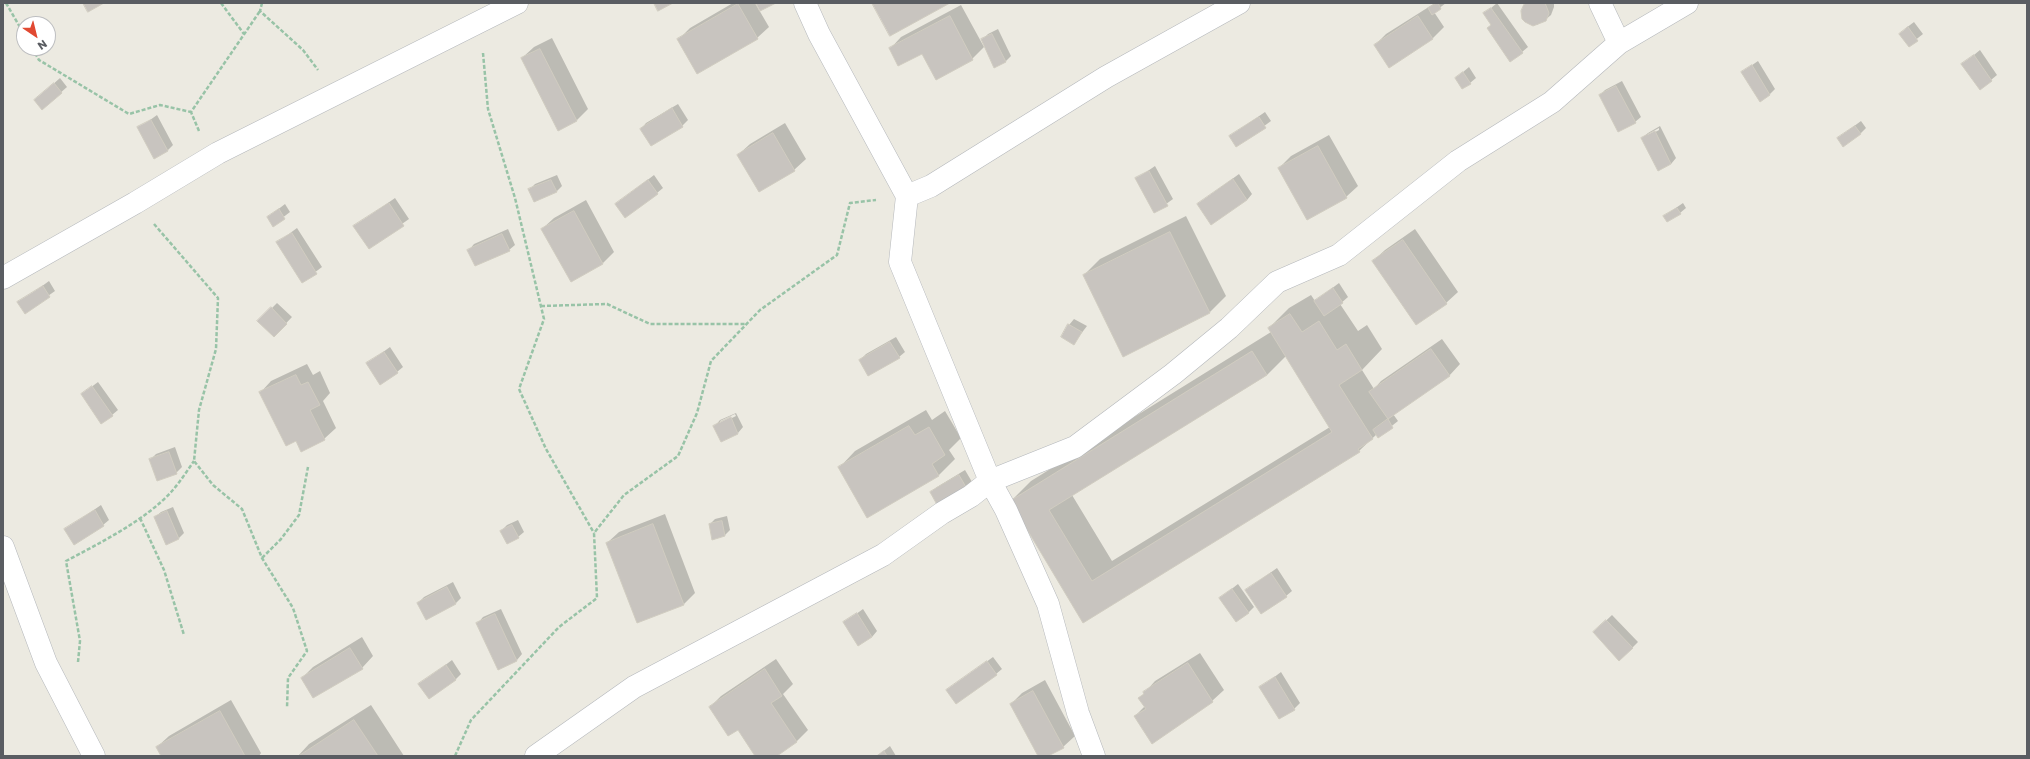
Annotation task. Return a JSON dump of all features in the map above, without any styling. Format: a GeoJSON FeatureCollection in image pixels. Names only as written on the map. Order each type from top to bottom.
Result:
{"type":"FeatureCollection","features":[{"type":"Feature","properties":{"kind":"street"},"geometry":{"type":"LineString","coordinates":[[3,278],[135,203],[218,153],[337,95],[517,3]]}},
{"type":"Feature","properties":{"kind":"street"},"geometry":{"type":"LineString","coordinates":[[805,3],[819,34],[907,196],[900,262],[990,481],[1006,510],[1048,604],[1078,713],[1094,756]]}},
{"type":"Feature","properties":{"kind":"street"},"geometry":{"type":"LineString","coordinates":[[907,196],[930,186],[1106,77],[1239,3]]}},
{"type":"Feature","properties":{"kind":"street"},"geometry":{"type":"LineString","coordinates":[[1600,3],[1619,44]]}},
{"type":"Feature","properties":{"kind":"street"},"geometry":{"type":"LineString","coordinates":[[536,756],[634,687],[883,555],[942,513],[971,496],[990,481],[1075,448],[1173,374],[1229,328],[1278,282],[1339,254],[1458,160],[1552,102],[1619,44],[1687,3]]}},
{"type":"Feature","properties":{"kind":"street"},"geometry":{"type":"LineString","coordinates":[[3,548],[46,663],[67,700],[94,756]]}},
{"type":"Feature","properties":{"kind":"path"},"geometry":{"type":"LineString","coordinates":[[6,3],[16,20]]}},
{"type":"Feature","properties":{"kind":"path"},"geometry":{"type":"LineString","coordinates":[[221,3],[244,34]]}},
{"type":"Feature","properties":{"kind":"path"},"geometry":{"type":"LineString","coordinates":[[191,112],[260,11],[262,3]]}},
{"type":"Feature","properties":{"kind":"path"},"geometry":{"type":"LineString","coordinates":[[260,11],[303,50],[337,95]]}},
{"type":"Feature","properties":{"kind":"path"},"geometry":{"type":"LineString","coordinates":[[455,756],[471,720],[560,626],[597,598],[594,533],[546,449],[519,389],[544,319],[515,198],[488,109],[482,51],[486,19]]}},
{"type":"Feature","properties":{"kind":"path"},"geometry":{"type":"LineString","coordinates":[[37,56],[39,60],[129,114],[160,105],[191,112]]}},
{"type":"Feature","properties":{"kind":"path"},"geometry":{"type":"LineString","coordinates":[[191,112],[199,132],[218,153]]}},
{"type":"Feature","properties":{"kind":"path"},"geometry":{"type":"LineString","coordinates":[[594,533],[624,495],[678,456],[698,413],[711,361],[760,310],[837,254],[850,203],[907,196]]}},
{"type":"Feature","properties":{"kind":"path"},"geometry":{"type":"LineString","coordinates":[[67,700],[77,676],[80,641],[66,561],[99,544],[140,518],[172,492],[194,462],[200,410],[216,349],[218,298],[135,203]]}},
{"type":"Feature","properties":{"kind":"path"},"geometry":{"type":"LineString","coordinates":[[541,306],[607,304],[650,324],[747,324]]}},
{"type":"Feature","properties":{"kind":"path"},"geometry":{"type":"LineString","coordinates":[[194,462],[213,485],[242,509],[262,558],[293,608],[307,651],[288,678],[287,708]]}},
{"type":"Feature","properties":{"kind":"path"},"geometry":{"type":"LineString","coordinates":[[262,558],[281,539],[299,515],[308,468]]}},
{"type":"Feature","properties":{"kind":"path"},"geometry":{"type":"LineString","coordinates":[[140,518],[164,570],[184,635]]}},
{"type":"Feature","properties":{"kind":"building"},"geometry":{"type":"Polygon","coordinates":[[[83,3],[104,3],[88,12],[83,3]]]}},
{"type":"Feature","properties":{"kind":"building"},"geometry":{"type":"Polygon","coordinates":[[[654,3],[673,3],[658,11],[654,3]]]}},
{"type":"Feature","properties":{"kind":"building"},"geometry":{"type":"Polygon","coordinates":[[[756,3],[776,3],[760,11],[756,3]]]}},
{"type":"Feature","properties":{"kind":"building"},"geometry":{"type":"Polygon","coordinates":[[[872,3],[950,3],[890,36],[872,3]]]}},
{"type":"Feature","properties":{"kind":"building"},"geometry":{"type":"Polygon","coordinates":[[[1438,3],[1441,9],[1432,15],[1428,8],[1438,3]]]}},
{"type":"Feature","properties":{"kind":"building"},"geometry":{"type":"Polygon","coordinates":[[[1525,3],[1545,3],[1549,13],[1546,21],[1533,26],[1525,22],[1522,19],[1521,11],[1525,3]]]}},
{"type":"Feature","properties":{"kind":"building"},"geometry":{"type":"Polygon","coordinates":[[[738,4],[758,39],[697,74],[677,39],[738,4]]]}},
{"type":"Feature","properties":{"kind":"building"},"geometry":{"type":"Polygon","coordinates":[[[1491,8],[1523,53],[1510,62],[1487,28],[1491,25],[1483,13],[1491,8]]]}},
{"type":"Feature","properties":{"kind":"building"},"geometry":{"type":"Polygon","coordinates":[[[950,16],[973,60],[936,80],[922,54],[898,66],[889,48],[950,16]]]}},
{"type":"Feature","properties":{"kind":"building"},"geometry":{"type":"Polygon","coordinates":[[[1418,16],[1433,39],[1389,68],[1374,45],[1418,16]]]}},
{"type":"Feature","properties":{"kind":"building"},"geometry":{"type":"Polygon","coordinates":[[[1908,27],[1918,41],[1909,47],[1899,34],[1908,27]]]}},
{"type":"Feature","properties":{"kind":"building"},"geometry":{"type":"Polygon","coordinates":[[[992,34],[1006,62],[994,68],[981,39],[992,34]]]}},
{"type":"Feature","properties":{"kind":"building"},"geometry":{"type":"Polygon","coordinates":[[[540,49],[577,121],[558,131],[521,58],[540,49]]]}},
{"type":"Feature","properties":{"kind":"building"},"geometry":{"type":"Polygon","coordinates":[[[1974,55],[1992,81],[1980,90],[1961,64],[1974,55]]]}},
{"type":"Feature","properties":{"kind":"building"},"geometry":{"type":"Polygon","coordinates":[[[1752,65],[1770,95],[1760,102],[1741,72],[1752,65]]]}},
{"type":"Feature","properties":{"kind":"building"},"geometry":{"type":"Polygon","coordinates":[[[1463,72],[1471,84],[1462,89],[1455,78],[1463,72]]]}},
{"type":"Feature","properties":{"kind":"building"},"geometry":{"type":"Polygon","coordinates":[[[54,83],[62,93],[42,110],[34,100],[54,83]]]}},
{"type":"Feature","properties":{"kind":"building"},"geometry":{"type":"Polygon","coordinates":[[[1616,86],[1636,123],[1618,132],[1599,95],[1616,86]]]}},
{"type":"Feature","properties":{"kind":"building"},"geometry":{"type":"Polygon","coordinates":[[[672,108],[683,127],[651,146],[640,129],[672,108]]]}},
{"type":"Feature","properties":{"kind":"building"},"geometry":{"type":"Polygon","coordinates":[[[1259,117],[1266,128],[1236,147],[1229,136],[1259,117]]]}},
{"type":"Feature","properties":{"kind":"building"},"geometry":{"type":"Polygon","coordinates":[[[151,120],[168,151],[154,159],[137,127],[151,120]]]}},
{"type":"Feature","properties":{"kind":"building"},"geometry":{"type":"Polygon","coordinates":[[[1855,126],[1861,134],[1843,147],[1837,138],[1855,126]]]}},
{"type":"Feature","properties":{"kind":"building"},"geometry":{"type":"Polygon","coordinates":[[[1655,131],[1671,164],[1658,171],[1641,138],[1655,131]]]}},
{"type":"Feature","properties":{"kind":"building"},"geometry":{"type":"Polygon","coordinates":[[[773,133],[795,171],[759,192],[737,155],[773,133]]]}},
{"type":"Feature","properties":{"kind":"building"},"geometry":{"type":"Polygon","coordinates":[[[1318,146],[1347,198],[1307,220],[1278,168],[1318,146]]]}},
{"type":"Feature","properties":{"kind":"building"},"geometry":{"type":"Polygon","coordinates":[[[1149,171],[1168,206],[1154,213],[1135,178],[1149,171]]]}},
{"type":"Feature","properties":{"kind":"building"},"geometry":{"type":"Polygon","coordinates":[[[1233,179],[1247,200],[1211,225],[1197,204],[1233,179]]]}},
{"type":"Feature","properties":{"kind":"building"},"geometry":{"type":"Polygon","coordinates":[[[551,180],[557,192],[534,202],[528,189],[551,180]]]}},
{"type":"Feature","properties":{"kind":"building"},"geometry":{"type":"Polygon","coordinates":[[[648,180],[658,194],[625,218],[615,204],[648,180]]]}},
{"type":"Feature","properties":{"kind":"building"},"geometry":{"type":"Polygon","coordinates":[[[389,203],[404,226],[369,249],[353,226],[389,203]]]}},
{"type":"Feature","properties":{"kind":"building"},"geometry":{"type":"Polygon","coordinates":[[[1677,208],[1681,214],[1667,222],[1663,216],[1677,208]]]}},
{"type":"Feature","properties":{"kind":"building"},"geometry":{"type":"Polygon","coordinates":[[[279,209],[285,219],[273,227],[267,217],[279,209]]]}},
{"type":"Feature","properties":{"kind":"building"},"geometry":{"type":"Polygon","coordinates":[[[574,211],[603,264],[571,282],[541,229],[574,211]]]}},
{"type":"Feature","properties":{"kind":"building"},"geometry":{"type":"Polygon","coordinates":[[[1170,232],[1210,313],[1123,357],[1083,275],[1170,232]]]}},
{"type":"Feature","properties":{"kind":"building"},"geometry":{"type":"Polygon","coordinates":[[[292,233],[317,274],[302,283],[276,242],[292,233]]]}},
{"type":"Feature","properties":{"kind":"building"},"geometry":{"type":"Polygon","coordinates":[[[502,234],[510,251],[475,266],[467,250],[502,234]]]}},
{"type":"Feature","properties":{"kind":"building"},"geometry":{"type":"Polygon","coordinates":[[[1403,240],[1447,304],[1416,325],[1372,261],[1403,240]]]}},
{"type":"Feature","properties":{"kind":"building"},"geometry":{"type":"Polygon","coordinates":[[[43,286],[50,297],[25,314],[17,302],[43,286]]]}},
{"type":"Feature","properties":{"kind":"building"},"geometry":{"type":"Polygon","coordinates":[[[1333,288],[1343,303],[1324,316],[1314,301],[1333,288]]]}},
{"type":"Feature","properties":{"kind":"building"},"geometry":{"type":"Polygon","coordinates":[[[271,307],[287,324],[274,337],[257,321],[271,307]]]}},
{"type":"Feature","properties":{"kind":"building"},"geometry":{"type":"Polygon","coordinates":[[[1290,314],[1302,332],[1319,321],[1337,350],[1346,344],[1362,370],[1339,385],[1373,439],[1358,449],[1360,452],[1083,623],[1010,501],[1252,351],[1267,375],[1049,510],[1092,581],[1332,432],[1268,328],[1290,314]]]}},
{"type":"Feature","properties":{"kind":"building"},"geometry":{"type":"Polygon","coordinates":[[[1068,324],[1082,332],[1074,345],[1061,337],[1068,324]]]}},
{"type":"Feature","properties":{"kind":"building"},"geometry":{"type":"Polygon","coordinates":[[[890,342],[900,358],[868,376],[859,360],[890,342]]]}},
{"type":"Feature","properties":{"kind":"building"},"geometry":{"type":"Polygon","coordinates":[[[1431,349],[1450,376],[1388,419],[1369,392],[1431,349]]]}},
{"type":"Feature","properties":{"kind":"building"},"geometry":{"type":"Polygon","coordinates":[[[384,352],[398,373],[380,385],[366,363],[384,352]]]}},
{"type":"Feature","properties":{"kind":"building"},"geometry":{"type":"Polygon","coordinates":[[[296,375],[301,385],[308,382],[320,405],[310,410],[325,440],[301,452],[296,441],[286,446],[259,392],[296,375]]]}},
{"type":"Feature","properties":{"kind":"building"},"geometry":{"type":"Polygon","coordinates":[[[92,386],[113,416],[101,424],[81,394],[92,386]]]}},
{"type":"Feature","properties":{"kind":"building"},"geometry":{"type":"Polygon","coordinates":[[[731,417],[738,434],[721,442],[713,426],[731,417]]]}},
{"type":"Feature","properties":{"kind":"building"},"geometry":{"type":"Polygon","coordinates":[[[1388,419],[1393,428],[1378,438],[1373,430],[1388,419]]]}},
{"type":"Feature","properties":{"kind":"building"},"geometry":{"type":"Polygon","coordinates":[[[909,426],[915,435],[929,427],[945,455],[932,464],[939,476],[867,518],[838,467],[909,426]]]}},
{"type":"Feature","properties":{"kind":"building"},"geometry":{"type":"Polygon","coordinates":[[[169,452],[177,474],[157,481],[149,459],[169,452]]]}},
{"type":"Feature","properties":{"kind":"building"},"geometry":{"type":"Polygon","coordinates":[[[959,475],[970,494],[940,510],[930,492],[959,475]]]}},
{"type":"Feature","properties":{"kind":"building"},"geometry":{"type":"Polygon","coordinates":[[[95,510],[104,526],[74,545],[64,529],[95,510]]]}},
{"type":"Feature","properties":{"kind":"building"},"geometry":{"type":"Polygon","coordinates":[[[167,511],[179,539],[166,545],[154,517],[167,511]]]}},
{"type":"Feature","properties":{"kind":"building"},"geometry":{"type":"Polygon","coordinates":[[[722,521],[725,536],[712,540],[709,524],[722,521]]]}},
{"type":"Feature","properties":{"kind":"building"},"geometry":{"type":"Polygon","coordinates":[[[653,524],[684,605],[637,623],[606,543],[653,524]]]}},
{"type":"Feature","properties":{"kind":"building"},"geometry":{"type":"Polygon","coordinates":[[[512,525],[519,538],[507,544],[500,531],[512,525]]]}},
{"type":"Feature","properties":{"kind":"building"},"geometry":{"type":"Polygon","coordinates":[[[1271,573],[1287,597],[1261,614],[1245,590],[1271,573]]]}},
{"type":"Feature","properties":{"kind":"building"},"geometry":{"type":"Polygon","coordinates":[[[447,587],[456,604],[426,620],[417,603],[447,587]]]}},
{"type":"Feature","properties":{"kind":"building"},"geometry":{"type":"Polygon","coordinates":[[[1232,589],[1249,613],[1236,622],[1219,598],[1232,589]]]}},
{"type":"Feature","properties":{"kind":"building"},"geometry":{"type":"Polygon","coordinates":[[[857,613],[872,637],[858,646],[843,622],[857,613]]]}},
{"type":"Feature","properties":{"kind":"building"},"geometry":{"type":"Polygon","coordinates":[[[495,614],[517,661],[498,670],[476,623],[495,614]]]}},
{"type":"Feature","properties":{"kind":"building"},"geometry":{"type":"Polygon","coordinates":[[[1606,620],[1633,648],[1619,661],[1593,632],[1606,620]]]}},
{"type":"Feature","properties":{"kind":"building"},"geometry":{"type":"Polygon","coordinates":[[[350,648],[363,669],[313,698],[301,678],[350,648]]]}},
{"type":"Feature","properties":{"kind":"building"},"geometry":{"type":"Polygon","coordinates":[[[987,661],[997,675],[956,704],[946,690],[987,661]]]}},
{"type":"Feature","properties":{"kind":"building"},"geometry":{"type":"Polygon","coordinates":[[[1188,663],[1213,702],[1152,744],[1134,716],[1146,709],[1138,698],[1144,694],[1143,692],[1188,663]]]}},
{"type":"Feature","properties":{"kind":"building"},"geometry":{"type":"Polygon","coordinates":[[[446,665],[456,680],[429,699],[418,684],[446,665]]]}},
{"type":"Feature","properties":{"kind":"building"},"geometry":{"type":"Polygon","coordinates":[[[765,669],[782,696],[771,703],[797,742],[777,756],[755,756],[738,730],[728,736],[709,707],[765,669]]]}},
{"type":"Feature","properties":{"kind":"building"},"geometry":{"type":"Polygon","coordinates":[[[1275,677],[1295,710],[1279,719],[1259,687],[1275,677]]]}},
{"type":"Feature","properties":{"kind":"building"},"geometry":{"type":"Polygon","coordinates":[[[1033,691],[1064,748],[1048,756],[1038,756],[1010,704],[1033,691]]]}},
{"type":"Feature","properties":{"kind":"building"},"geometry":{"type":"Polygon","coordinates":[[[220,711],[245,756],[161,756],[156,747],[220,711]]]}},
{"type":"Feature","properties":{"kind":"building"},"geometry":{"type":"Polygon","coordinates":[[[354,720],[378,756],[299,756],[354,720]]]}},
{"type":"Feature","properties":{"kind":"building"},"geometry":{"type":"Polygon","coordinates":[[[884,751],[887,756],[877,756],[884,751]]]}}]}
